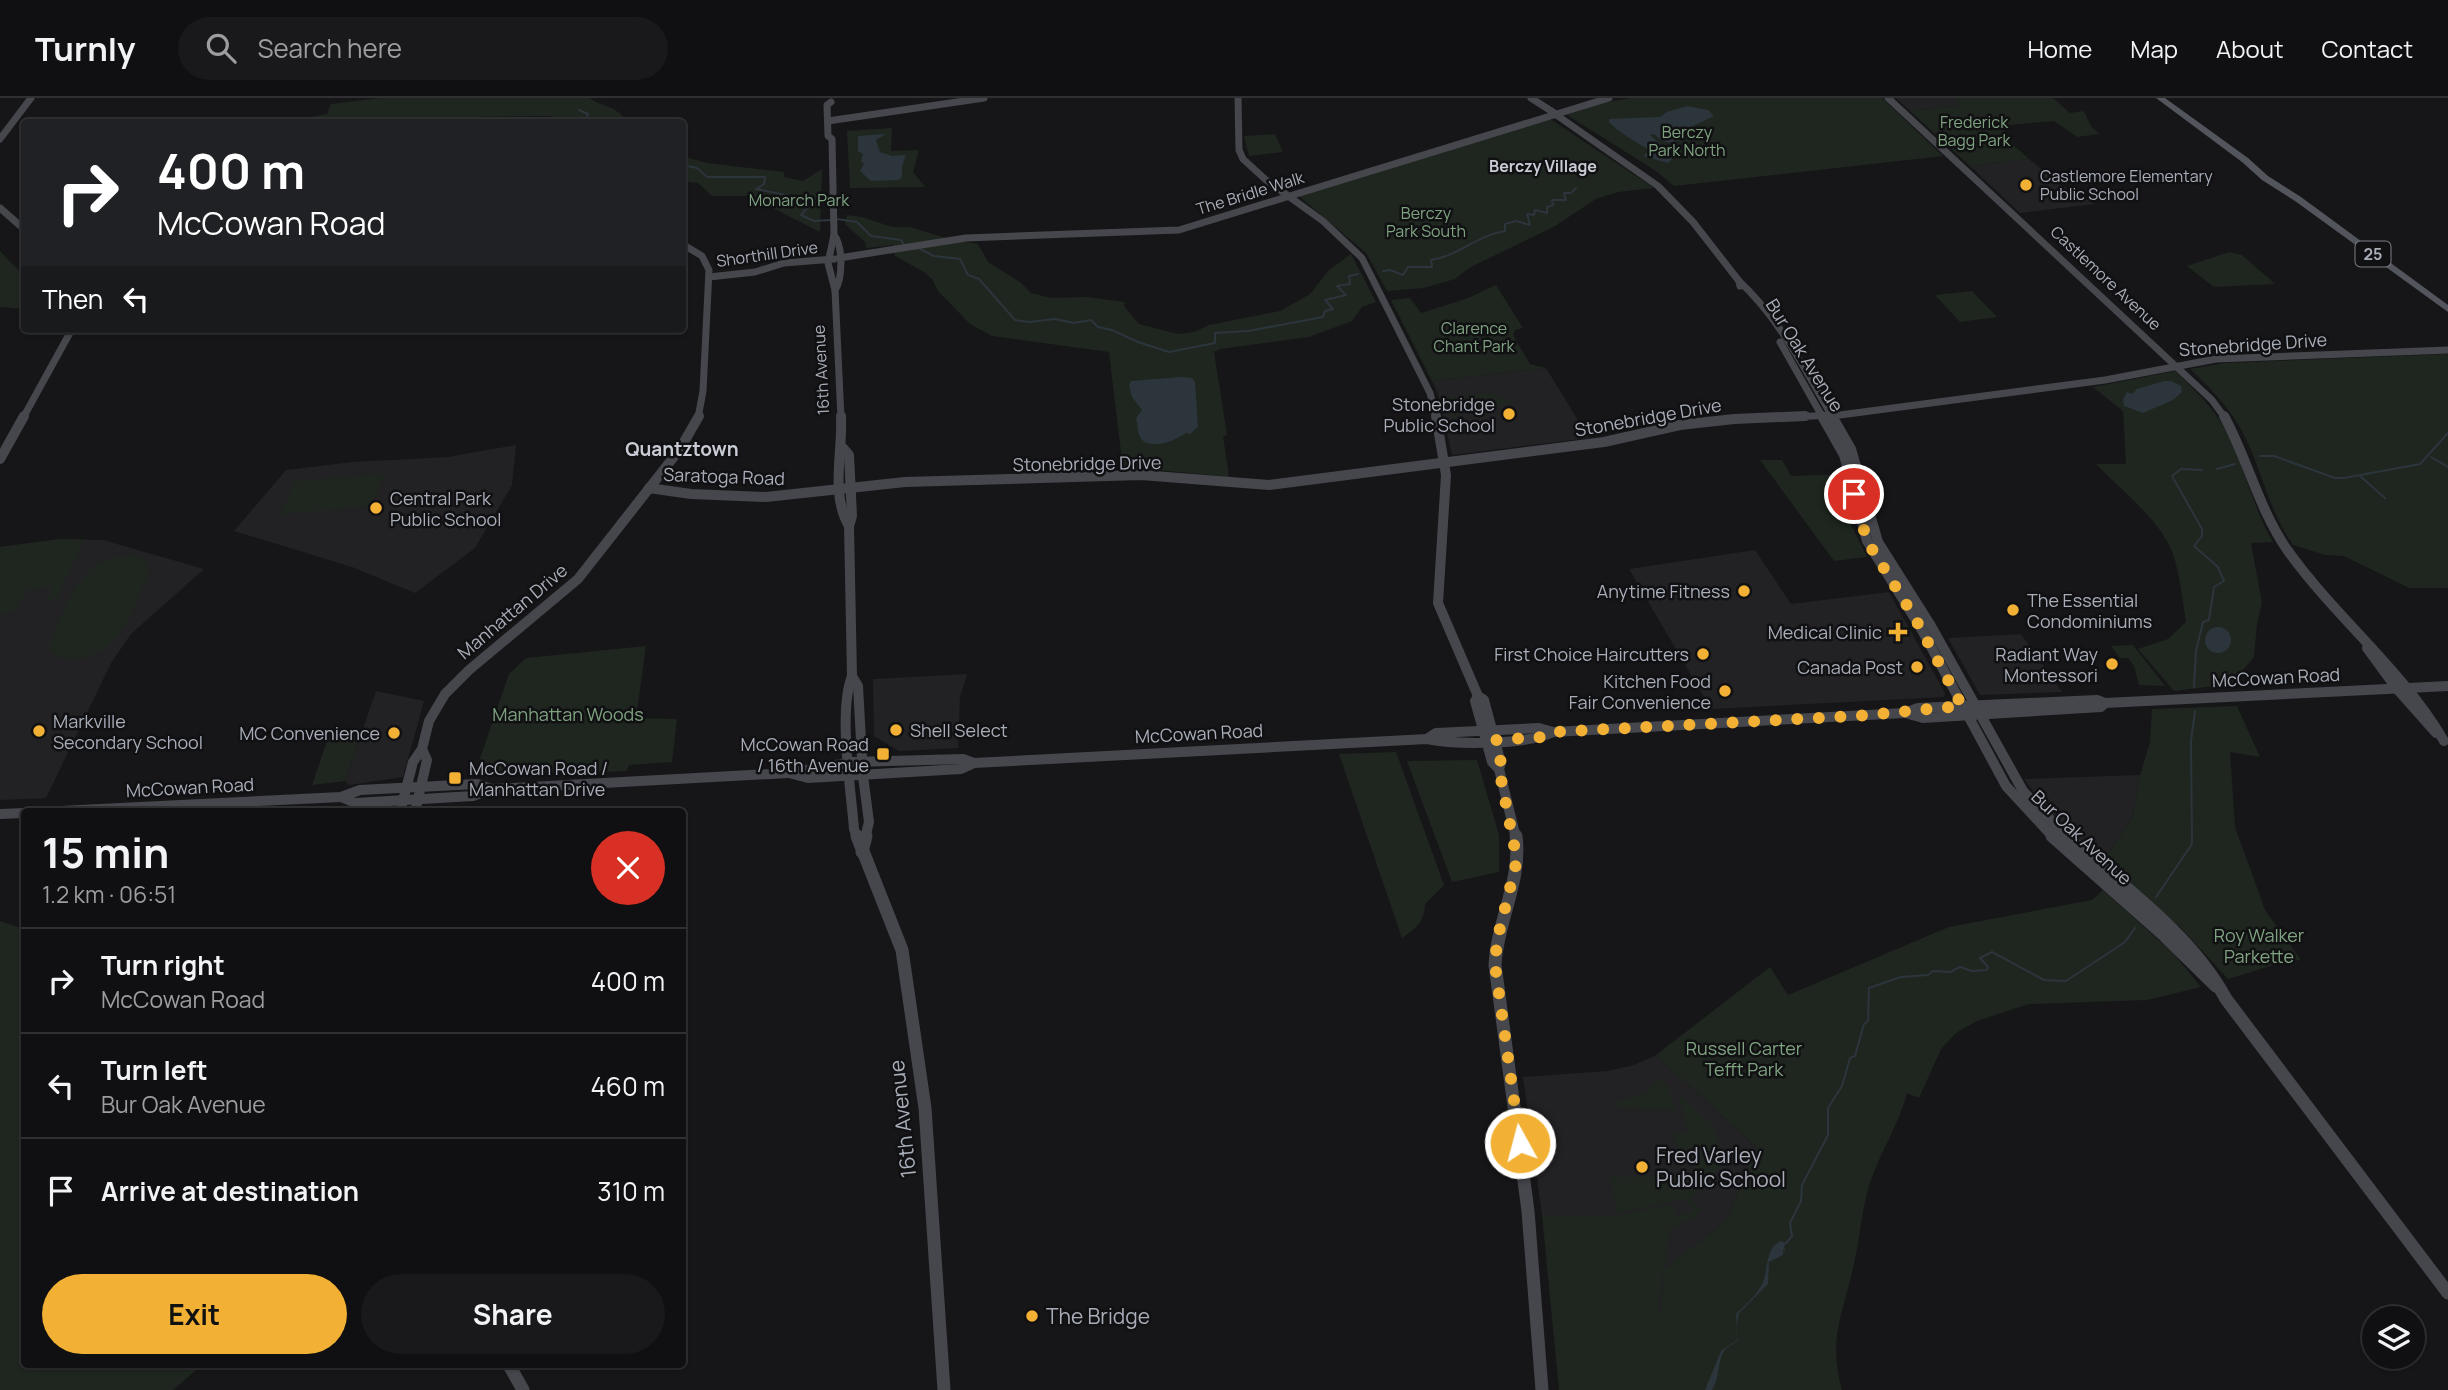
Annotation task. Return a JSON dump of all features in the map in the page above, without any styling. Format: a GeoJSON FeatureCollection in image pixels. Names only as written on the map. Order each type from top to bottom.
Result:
{"type":"FeatureCollection","features":[{"type":"Feature","properties":{"kind":"main road","name":"25"},"geometry":{"type":"LineString","coordinates":[[2160,98],[2245,160],[2265,178],[2298,199],[2448,309]]}},
{"type":"Feature","properties":{"kind":"street"},"geometry":{"type":"LineString","coordinates":[[0,139],[31,98]]}},
{"type":"Feature","properties":{"kind":"street"},"geometry":{"type":"LineString","coordinates":[[832,119],[984,98]]}},
{"type":"Feature","properties":{"kind":"street"},"geometry":{"type":"LineString","coordinates":[[1238,98],[1239,150],[1243,159],[1266,180],[1324,221],[1362,258],[1428,389],[1445,462],[1446,487],[1437,598],[1478,696],[1475,701],[1491,735],[1492,762],[1499,769],[1517,860],[1497,940],[1495,965],[1528,1211],[1542,1390]]}},
{"type":"Feature","properties":{"kind":"street","name":"Bur Oak Avenue"},"geometry":{"type":"LineString","coordinates":[[1531,98],[1653,181],[1693,222],[1739,281],[1856,462],[1876,537],[1931,626],[1971,711],[2033,804],[2186,943],[2213,975],[2218,988],[2448,1293]]}},
{"type":"Feature","properties":{"kind":"street","name":"The Bridle Walk"},"geometry":{"type":"LineString","coordinates":[[839,258],[881,255],[887,251],[965,237],[1171,231],[1609,98]]}},
{"type":"Feature","properties":{"kind":"street","name":"Castlemore Avenue"},"geometry":{"type":"LineString","coordinates":[[1888,98],[2213,400],[2232,428],[2267,516],[2281,541],[2365,642],[2374,661],[2402,689],[2423,721],[2446,743]]}},
{"type":"Feature","properties":{"kind":"street","name":"16th Avenue"},"geometry":{"type":"LineString","coordinates":[[831,100],[835,104],[828,135],[832,139],[834,235],[830,242],[831,284],[835,290],[843,448],[839,456],[842,518],[849,526]]}},
{"type":"Feature","properties":{"kind":"street"},"geometry":{"type":"LineString","coordinates":[[0,208],[21,226]]}},
{"type":"Feature","properties":{"kind":"street","name":"16th Avenue"},"geometry":{"type":"LineString","coordinates":[[834,235],[839,240],[840,283],[835,290]]}},
{"type":"Feature","properties":{"kind":"street"},"geometry":{"type":"LineString","coordinates":[[686,247],[706,261],[709,277]]}},
{"type":"Feature","properties":{"kind":"street","name":"Shorthill Drive"},"geometry":{"type":"LineString","coordinates":[[709,277],[754,272],[784,263],[839,258]]}},
{"type":"Feature","properties":{"kind":"street","name":"Manhattan Drive"},"geometry":{"type":"LineString","coordinates":[[402,806],[413,762],[422,749],[429,721],[454,684],[578,579],[680,449],[699,416],[709,277]]}},
{"type":"Feature","properties":{"kind":"street"},"geometry":{"type":"LineString","coordinates":[[0,458],[70,333]]}},
{"type":"Feature","properties":{"kind":"street","name":"Stonebridge Drive"},"geometry":{"type":"LineString","coordinates":[[840,489],[916,482],[1135,475],[1269,485],[1604,442],[1685,425],[1734,419],[1827,415],[2105,380],[2176,365],[2221,359],[2448,350]]}},
{"type":"Feature","properties":{"kind":"street","name":"16th Avenue"},"geometry":{"type":"LineString","coordinates":[[843,448],[849,455],[852,516],[849,526],[852,676],[846,689],[849,770],[855,830],[895,928],[907,977],[925,1108],[944,1390]]}},
{"type":"Feature","properties":{"kind":"street","name":"Saratoga Road"},"geometry":{"type":"LineString","coordinates":[[649,488],[691,494],[766,497],[840,489]]}},
{"type":"Feature","properties":{"kind":"street","name":"16th Avenue"},"geometry":{"type":"LineString","coordinates":[[852,676],[858,687],[862,769],[869,822],[862,852]]}},
{"type":"Feature","properties":{"kind":"street","name":"McCowan Road"},"geometry":{"type":"LineString","coordinates":[[341,797],[355,803],[402,806],[418,800],[473,796],[492,789],[789,773],[808,778],[862,769],[961,769],[974,763],[1427,739],[1440,743],[1491,735],[1543,737],[1553,732],[1905,713],[1923,718],[1971,711],[2101,707],[2105,703],[2448,686]]}},
{"type":"Feature","properties":{"kind":"street","name":"Manhattan Drive"},"geometry":{"type":"LineString","coordinates":[[416,808],[426,760],[422,749]]}},
{"type":"Feature","properties":{"kind":"street","name":"McCowan Road"},"geometry":{"type":"LineString","coordinates":[[120,808],[341,797],[360,790],[477,784],[492,789]]}},
{"type":"Feature","properties":{"kind":"street"},"geometry":{"type":"LineString","coordinates":[[0,814],[21,813]]}},
{"type":"Feature","properties":{"kind":"street"},"geometry":{"type":"LineString","coordinates":[[511,1368],[523,1390]]}},
{"type":"Feature","properties":{"kind":"shaded area"},"geometry":{"type":"Polygon","coordinates":[[[1896,98],[1954,98],[1963,105],[1910,111],[1896,98]]]}},
{"type":"Feature","properties":{"kind":"shaded area"},"geometry":{"type":"Polygon","coordinates":[[[1687,106],[1708,110],[1714,116],[1685,130],[1684,138],[1676,142],[1665,142],[1654,134],[1650,135],[1670,153],[1672,159],[1668,163],[1643,156],[1650,150],[1609,122],[1609,119],[1660,117],[1687,106]]]}},
{"type":"Feature","properties":{"kind":"shaded area"},"geometry":{"type":"Polygon","coordinates":[[[886,134],[876,140],[880,152],[892,156],[906,155],[902,177],[899,180],[871,181],[860,171],[864,163],[861,162],[863,154],[858,151],[858,136],[886,134]]]}},
{"type":"Feature","properties":{"kind":"shaded area","name":"Castlemore Elementary Public School"},"geometry":{"type":"Polygon","coordinates":[[[2029,159],[2062,186],[2095,204],[2020,213],[1970,166],[2029,159]]]}},
{"type":"Feature","properties":{"kind":"shaded area","name":"Stonebridge Public School"},"geometry":{"type":"Polygon","coordinates":[[[1546,368],[1589,438],[1452,455],[1438,394],[1432,381],[1546,368]]]}},
{"type":"Feature","properties":{"kind":"shaded area"},"geometry":{"type":"Polygon","coordinates":[[[1192,378],[1195,382],[1198,427],[1190,434],[1186,433],[1165,443],[1147,443],[1140,438],[1138,432],[1136,418],[1142,410],[1132,397],[1129,385],[1131,381],[1192,378]]]}},
{"type":"Feature","properties":{"kind":"shaded area"},"geometry":{"type":"Polygon","coordinates":[[[2164,381],[2181,386],[2182,392],[2173,400],[2143,413],[2124,406],[2123,399],[2127,392],[2132,394],[2137,389],[2164,381]]]}},
{"type":"Feature","properties":{"kind":"shaded area","name":"Central Park Public School"},"geometry":{"type":"Polygon","coordinates":[[[516,445],[512,485],[475,548],[415,593],[352,567],[234,531],[286,470],[353,462],[448,457],[516,445]]]}},
{"type":"Feature","properties":{"kind":"shaded area","name":"Markville Secondary School"},"geometry":{"type":"Polygon","coordinates":[[[61,539],[103,540],[204,569],[131,634],[111,663],[46,798],[0,800],[0,547],[61,539]]]}},
{"type":"Feature","properties":{"kind":"shaded area"},"geometry":{"type":"Polygon","coordinates":[[[1755,550],[1791,604],[1889,592],[1945,693],[1944,697],[1711,709],[1629,569],[1755,550]]]}},
{"type":"Feature","properties":{"kind":"shaded area"},"geometry":{"type":"Polygon","coordinates":[[[2218,627],[2227,631],[2231,640],[2227,649],[2218,653],[2209,649],[2205,640],[2209,631],[2218,627]]]}},
{"type":"Feature","properties":{"kind":"shaded area"},"geometry":{"type":"Polygon","coordinates":[[[2021,634],[2062,692],[1980,695],[1948,638],[2021,634]]]}},
{"type":"Feature","properties":{"kind":"shaded area"},"geometry":{"type":"Polygon","coordinates":[[[967,674],[960,697],[958,748],[899,751],[874,736],[873,679],[967,674]]]}},
{"type":"Feature","properties":{"kind":"shaded area"},"geometry":{"type":"Polygon","coordinates":[[[376,691],[424,701],[403,777],[349,785],[345,781],[376,691]]]}},
{"type":"Feature","properties":{"kind":"shaded area"},"geometry":{"type":"Polygon","coordinates":[[[2140,775],[2133,816],[2104,861],[2048,811],[2024,779],[2140,775]]]}},
{"type":"Feature","properties":{"kind":"shaded area","name":"Fred Varley Public School"},"geometry":{"type":"Polygon","coordinates":[[[1656,1055],[1756,1147],[1727,1220],[1665,1269],[1661,1313],[1552,1309],[1547,1251],[1523,1077],[1608,1071],[1634,1065],[1656,1055]]]}},
{"type":"Feature","properties":{"kind":"shaded area"},"geometry":{"type":"Polygon","coordinates":[[[1781,1241],[1786,1243],[1783,1255],[1769,1262],[1768,1284],[1739,1313],[1737,1328],[1736,1314],[1762,1284],[1769,1254],[1781,1241]]]}},
{"type":"Feature","properties":{"kind":"shaded area"},"geometry":{"type":"Polygon","coordinates":[[[1737,1335],[1738,1340],[1722,1355],[1712,1390],[1705,1390],[1721,1351],[1737,1340],[1737,1335]]]}},
{"type":"Feature","properties":{"kind":"green space"},"geometry":{"type":"Polygon","coordinates":[[[380,98],[590,98],[614,109],[625,119],[561,119],[550,116],[298,119],[327,114],[331,104],[380,98]]]}},
{"type":"Feature","properties":{"kind":"green space","name":"Berczy Park North"},"geometry":{"type":"Polygon","coordinates":[[[1631,98],[1882,98],[1943,156],[1674,186],[1656,171],[1567,115],[1602,103],[1631,98]]]}},
{"type":"Feature","properties":{"kind":"green space","name":"Frederick Bagg Park"},"geometry":{"type":"Polygon","coordinates":[[[1954,98],[2053,98],[2070,113],[2084,111],[2091,126],[2099,134],[2077,137],[2054,121],[2007,125],[2002,135],[2029,159],[1970,166],[1910,111],[1962,105],[1954,98]]]}},
{"type":"Feature","properties":{"kind":"green space","name":"Berczy Park South"},"geometry":{"type":"Polygon","coordinates":[[[1550,119],[1654,188],[1618,192],[1596,199],[1555,226],[1469,268],[1455,279],[1424,288],[1387,291],[1366,253],[1299,196],[1550,119]]]}},
{"type":"Feature","properties":{"kind":"green space"},"geometry":{"type":"Polygon","coordinates":[[[892,128],[891,151],[919,150],[913,172],[925,187],[850,188],[847,131],[892,128]]]}},
{"type":"Feature","properties":{"kind":"green space"},"geometry":{"type":"Polygon","coordinates":[[[1275,134],[1283,152],[1249,156],[1244,136],[1275,134]]]}},
{"type":"Feature","properties":{"kind":"green space","name":"Monarch Park"},"geometry":{"type":"Polygon","coordinates":[[[686,157],[707,163],[784,172],[784,177],[803,181],[822,169],[820,232],[749,196],[712,196],[698,183],[686,181],[686,157]]]}},
{"type":"Feature","properties":{"kind":"green space"},"geometry":{"type":"Polygon","coordinates":[[[847,215],[978,244],[988,262],[1020,282],[1031,293],[1051,298],[1087,297],[1125,302],[1124,306],[1139,324],[1178,334],[1280,311],[1310,294],[1329,270],[1351,254],[1376,302],[1362,307],[1352,321],[1309,337],[1214,352],[1227,435],[1223,436],[1229,477],[1123,469],[1109,352],[992,336],[970,324],[938,291],[932,279],[924,272],[895,256],[893,245],[866,248],[865,242],[845,224],[847,215]]]}},
{"type":"Feature","properties":{"kind":"green space"},"geometry":{"type":"Polygon","coordinates":[[[0,251],[21,273],[21,309],[0,307],[0,251]]]}},
{"type":"Feature","properties":{"kind":"green space"},"geometry":{"type":"Polygon","coordinates":[[[2229,252],[2242,255],[2275,284],[2214,287],[2187,266],[2229,252]]]}},
{"type":"Feature","properties":{"kind":"green space","name":"Clarence Chant Park"},"geometry":{"type":"Polygon","coordinates":[[[1496,285],[1523,328],[1515,330],[1513,335],[1530,364],[1546,368],[1432,381],[1391,300],[1410,298],[1421,313],[1468,298],[1496,285]]]}},
{"type":"Feature","properties":{"kind":"green space"},"geometry":{"type":"Polygon","coordinates":[[[1972,291],[1997,317],[1960,322],[1935,295],[1972,291]]]}},
{"type":"Feature","properties":{"kind":"green space"},"geometry":{"type":"Polygon","coordinates":[[[2448,354],[2448,588],[2409,588],[2344,556],[2325,555],[2293,545],[2273,508],[2242,431],[2222,402],[2190,369],[2225,363],[2448,354]]]}},
{"type":"Feature","properties":{"kind":"green space"},"geometry":{"type":"Polygon","coordinates":[[[2175,371],[2204,400],[2222,424],[2273,542],[2251,543],[2262,603],[2254,657],[2231,684],[2174,691],[2138,649],[2168,639],[2186,622],[2175,559],[2157,527],[2138,504],[2096,464],[2126,464],[2123,411],[2093,387],[2175,371]]]}},
{"type":"Feature","properties":{"kind":"green space"},"geometry":{"type":"Polygon","coordinates":[[[1489,393],[1516,403],[1466,410],[1468,413],[1458,414],[1456,421],[1452,421],[1445,398],[1489,393]]]}},
{"type":"Feature","properties":{"kind":"green space"},"geometry":{"type":"Polygon","coordinates":[[[1760,460],[1782,460],[1791,476],[1843,474],[1852,527],[1867,557],[1834,561],[1760,460]]]}},
{"type":"Feature","properties":{"kind":"green space"},"geometry":{"type":"Polygon","coordinates":[[[384,474],[372,506],[281,514],[296,481],[384,474]]]}},
{"type":"Feature","properties":{"kind":"green space"},"geometry":{"type":"Polygon","coordinates":[[[61,539],[84,540],[57,597],[46,602],[53,587],[28,590],[16,611],[0,615],[0,547],[61,539]]]}},
{"type":"Feature","properties":{"kind":"green space"},"geometry":{"type":"Polygon","coordinates":[[[119,556],[138,556],[149,563],[149,571],[132,612],[117,637],[95,654],[80,658],[63,658],[52,653],[49,644],[79,583],[103,562],[119,556]]]}},
{"type":"Feature","properties":{"kind":"green space"},"geometry":{"type":"Polygon","coordinates":[[[2133,645],[2165,686],[2139,685],[2134,666],[2128,658],[2120,658],[2111,646],[2133,645]]]}},
{"type":"Feature","properties":{"kind":"green space","name":"Manhattan Woods"},"geometry":{"type":"Polygon","coordinates":[[[646,646],[636,718],[677,719],[672,762],[629,765],[627,771],[474,776],[509,674],[526,658],[646,646]]]}},
{"type":"Feature","properties":{"kind":"green space","name":"Roy Walker Parkette"},"geometry":{"type":"Polygon","coordinates":[[[2237,706],[2260,757],[2230,752],[2235,827],[2265,910],[2301,960],[2284,962],[2228,979],[2181,928],[2104,861],[2133,816],[2140,775],[2150,742],[2152,709],[2237,706]]]}},
{"type":"Feature","properties":{"kind":"green space"},"geometry":{"type":"Polygon","coordinates":[[[361,734],[345,781],[312,785],[328,738],[361,734]]]}},
{"type":"Feature","properties":{"kind":"green space"},"geometry":{"type":"Polygon","coordinates":[[[1396,752],[1444,885],[1425,904],[1419,924],[1402,938],[1339,754],[1396,752]]]}},
{"type":"Feature","properties":{"kind":"green space"},"geometry":{"type":"Polygon","coordinates":[[[1477,760],[1499,835],[1499,872],[1452,882],[1407,761],[1477,760]]]}},
{"type":"Feature","properties":{"kind":"green space","name":"Russell Carter Tefft Park"},"geometry":{"type":"Polygon","coordinates":[[[2103,890],[2173,953],[2201,987],[2147,1000],[2029,1004],[1977,1021],[1956,1033],[1941,1049],[1919,1098],[1907,1093],[1867,1193],[1836,1342],[1842,1390],[1559,1390],[1542,1215],[1617,1216],[1671,1204],[1677,1216],[1693,1212],[1691,1200],[1703,1211],[1670,1230],[1657,1312],[1661,1313],[1664,1269],[1727,1220],[1756,1147],[1656,1055],[1770,967],[1788,995],[1949,927],[2092,900],[2103,890]]]}},
{"type":"Feature","properties":{"kind":"green space"},"geometry":{"type":"Polygon","coordinates":[[[0,921],[21,928],[21,1368],[199,1368],[173,1390],[0,1390],[0,921]]]}},
{"type":"Feature","properties":{"kind":"green space"},"geometry":{"type":"Polygon","coordinates":[[[1657,1080],[1661,1080],[1670,1089],[1675,1109],[1614,1108],[1616,1101],[1645,1093],[1657,1080]]]}},
{"type":"Feature","properties":{"kind":"green space"},"geometry":{"type":"Polygon","coordinates":[[[1678,1093],[1715,1127],[1723,1164],[1691,1198],[1617,1213],[1610,1177],[1696,1176],[1692,1159],[1680,1159],[1674,1133],[1688,1133],[1678,1093]]]}},
{"type":"Feature","properties":{"kind":"waterway"},"geometry":{"type":"LineString","coordinates":[[579,110],[588,114],[586,119]]}},
{"type":"Feature","properties":{"kind":"waterway"},"geometry":{"type":"LineString","coordinates":[[686,166],[697,168],[707,177],[765,177],[764,184],[756,189],[810,200],[811,204],[801,215],[814,221],[831,220]]}},
{"type":"Feature","properties":{"kind":"waterway"},"geometry":{"type":"LineString","coordinates":[[1383,271],[1390,270],[1403,275],[1408,267],[1432,267],[1431,260],[1505,231],[1505,224],[1516,221],[1530,225],[1527,214],[1534,215],[1535,210],[1547,213],[1547,207],[1553,205],[1552,200],[1566,200],[1564,193],[1571,193],[1576,188]]}},
{"type":"Feature","properties":{"kind":"waterway"},"geometry":{"type":"LineString","coordinates":[[837,219],[857,222],[871,236],[901,240],[904,245]]}},
{"type":"Feature","properties":{"kind":"waterway"},"geometry":{"type":"LineString","coordinates":[[920,249],[934,256],[960,259],[968,275],[979,279],[1015,320],[1029,322],[1055,319],[1074,323],[1091,320],[1098,327],[1169,352],[1215,343],[1215,333],[1248,331],[1323,317],[1325,311],[1333,309],[1325,300],[1346,295],[1337,286],[1350,284],[1349,276],[1358,274]]}},
{"type":"Feature","properties":{"kind":"waterway"},"geometry":{"type":"LineString","coordinates":[[2260,456],[2274,456],[2335,478],[2344,478],[2420,464],[2448,433]]}},
{"type":"Feature","properties":{"kind":"waterway"},"geometry":{"type":"LineString","coordinates":[[2431,457],[2448,467]]}},
{"type":"Feature","properties":{"kind":"waterway"},"geometry":{"type":"LineString","coordinates":[[2217,469],[2235,464]]}},
{"type":"Feature","properties":{"kind":"waterway"},"geometry":{"type":"LineString","coordinates":[[2194,687],[2196,651],[2203,622],[2209,620],[2214,587],[2224,581],[2218,567],[2194,546],[2202,536],[2202,529],[2172,476],[2181,469],[2202,470]]}},
{"type":"Feature","properties":{"kind":"waterway"},"geometry":{"type":"LineString","coordinates":[[2360,476],[2385,498]]}},
{"type":"Feature","properties":{"kind":"waterway"},"geometry":{"type":"LineString","coordinates":[[2156,897],[2192,844],[2191,741],[2195,711]]}},
{"type":"Feature","properties":{"kind":"waterway"},"geometry":{"type":"LineString","coordinates":[[1786,1243],[1792,1236],[1790,1223],[1801,1201],[1802,1185],[1828,1135],[1828,1108],[1842,1086],[1850,1058],[1855,1056],[1864,1024],[1868,1021],[1869,988],[1901,977],[1928,975],[1933,971],[1950,972],[1960,967],[1972,971],[1987,970],[1988,967],[1980,958],[1992,952],[2044,980],[2066,981],[2125,942],[2135,928]]}},
{"type":"Feature","properties":{"kind":"place","name":"Castlemore Elementary Public School"},"geometry":{"type":"Point","coordinates":[2026,185]}},
{"type":"Feature","properties":{"kind":"place","name":"Stonebridge Public School"},"geometry":{"type":"Point","coordinates":[1509,414]}},
{"type":"Feature","properties":{"kind":"place","name":"Central Park Public School"},"geometry":{"type":"Point","coordinates":[376,508]}},
{"type":"Feature","properties":{"kind":"place","name":"Anytime Fitness"},"geometry":{"type":"Point","coordinates":[1744,591]}},
{"type":"Feature","properties":{"kind":"place","name":"The Essential Condominiums"},"geometry":{"type":"Point","coordinates":[2013,610]}},
{"type":"Feature","properties":{"kind":"place","name":"Medical Clinic"},"geometry":{"type":"Point","coordinates":[1898,632]}},
{"type":"Feature","properties":{"kind":"place","name":"First Choice Haircutters"},"geometry":{"type":"Point","coordinates":[1703,654]}},
{"type":"Feature","properties":{"kind":"place","name":"Radiant Way Montessori"},"geometry":{"type":"Point","coordinates":[2112,664]}},
{"type":"Feature","properties":{"kind":"place","name":"Canada Post"},"geometry":{"type":"Point","coordinates":[1917,667]}},
{"type":"Feature","properties":{"kind":"place","name":"Kitchen Food Fair Convenience"},"geometry":{"type":"Point","coordinates":[1725,691]}},
{"type":"Feature","properties":{"kind":"place","name":"Shell Select"},"geometry":{"type":"Point","coordinates":[896,730]}},
{"type":"Feature","properties":{"kind":"place","name":"Markville Secondary School"},"geometry":{"type":"Point","coordinates":[39,731]}},
{"type":"Feature","properties":{"kind":"place","name":"MC Convenience"},"geometry":{"type":"Point","coordinates":[394,733]}},
{"type":"Feature","properties":{"kind":"place","name":"McCowan Road / 16th Avenue"},"geometry":{"type":"Point","coordinates":[883,754]}},
{"type":"Feature","properties":{"kind":"place","name":"McCowan Road / Manhattan Drive"},"geometry":{"type":"Point","coordinates":[455,778]}},
{"type":"Feature","properties":{"kind":"place","name":"Fred Varley Public School"},"geometry":{"type":"Point","coordinates":[1642,1167]}},
{"type":"Feature","properties":{"kind":"place","name":"The Bridge"},"geometry":{"type":"Point","coordinates":[1032,1316]}},
{"type":"Feature","properties":{"kind":"district","name":"Berczy Village"},"geometry":{"type":"Point","coordinates":[1543,166]}},
{"type":"Feature","properties":{"kind":"district","name":"Quantztown"},"geometry":{"type":"Point","coordinates":[682,449]}},
{"type":"Feature","properties":{"kind":"route"},"geometry":{"type":"LineString","coordinates":[[1520,1143],[1495,965],[1499,932],[1515,876],[1517,847],[1499,769],[1501,763],[1496,740],[1543,737],[1553,732],[1905,713],[1918,708],[1962,706],[1916,620],[1867,541],[1854,494]]}}]}
